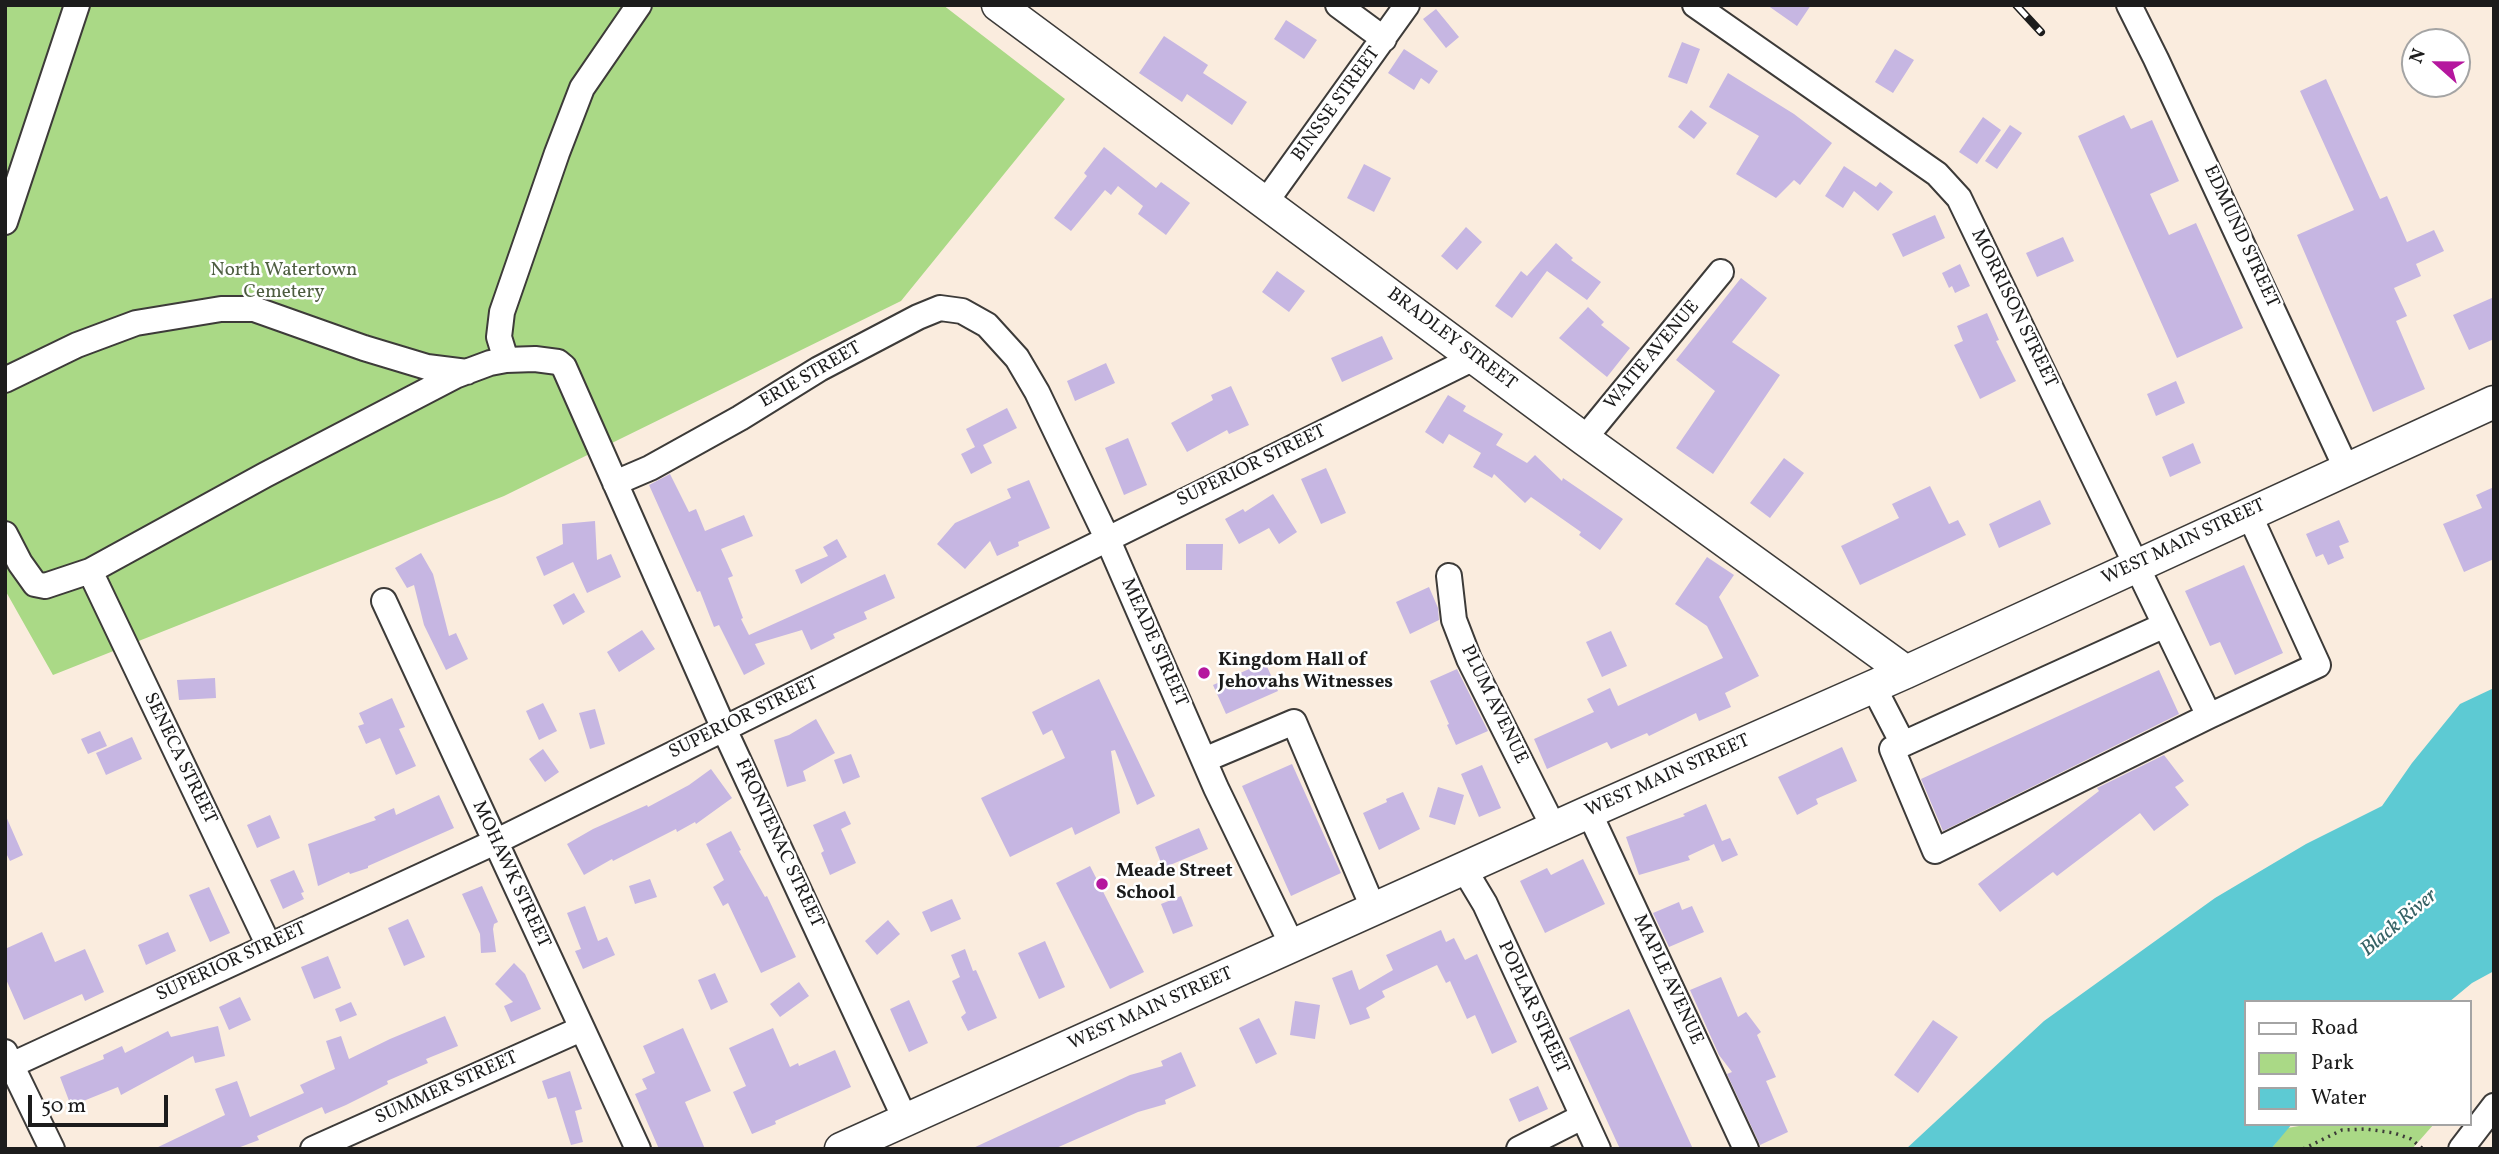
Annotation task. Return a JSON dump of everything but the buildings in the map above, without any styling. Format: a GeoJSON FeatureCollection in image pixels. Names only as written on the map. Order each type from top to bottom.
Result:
{"type":"FeatureCollection","features":[{"type":"Feature","properties":{"kind":"main road","name":"BRADLEY STREET"},"geometry":{"type":"LineString","coordinates":[[998,5],[1584,439],[1906,672]]}},
{"type":"Feature","properties":{"kind":"main road","name":"WEST MAIN STREET"},"geometry":{"type":"LineString","coordinates":[[842,1149],[1873,687],[2494,402]]}},
{"type":"Feature","properties":{"kind":"street"},"geometry":{"type":"LineString","coordinates":[[5,222],[77,5]]}},
{"type":"Feature","properties":{"kind":"street"},"geometry":{"type":"LineString","coordinates":[[5,534],[35,584],[45,586],[90,571],[265,474],[468,372],[506,360],[499,337],[502,312],[557,153],[582,88],[639,5]]}},
{"type":"Feature","properties":{"kind":"street"},"geometry":{"type":"LineString","coordinates":[[1338,5],[1384,39]]}},
{"type":"Feature","properties":{"kind":"street","name":"BINSSE STREET"},"geometry":{"type":"LineString","coordinates":[[1265,203],[1407,5]]}},
{"type":"Feature","properties":{"kind":"street","name":"MORRISON STREET"},"geometry":{"type":"LineString","coordinates":[[1695,5],[1937,174],[1959,198],[2209,716]]}},
{"type":"Feature","properties":{"kind":"street","name":"EDMUND STREET"},"geometry":{"type":"LineString","coordinates":[[2129,5],[2157,58],[2347,470]]}},
{"type":"Feature","properties":{"kind":"street","name":"WAITE AVENUE"},"geometry":{"type":"LineString","coordinates":[[1584,439],[1721,272]]}},
{"type":"Feature","properties":{"kind":"street","name":"ERIE STREET"},"geometry":{"type":"LineString","coordinates":[[615,484],[728,424],[819,369],[940,308],[962,311],[987,325],[1004,344]]}},
{"type":"Feature","properties":{"kind":"street"},"geometry":{"type":"LineString","coordinates":[[5,380],[77,345],[136,323],[220,309],[254,309],[427,367],[468,372]]}},
{"type":"Feature","properties":{"kind":"street","name":"MEADE STREET"},"geometry":{"type":"LineString","coordinates":[[1004,344],[1017,358],[1037,393],[1107,538],[1204,760],[1293,947]]}},
{"type":"Feature","properties":{"kind":"street","name":"SUPERIOR STREET"},"geometry":{"type":"LineString","coordinates":[[7,1061],[269,946],[495,842],[1476,357]]}},
{"type":"Feature","properties":{"kind":"street","name":"FRONTENAC STREET"},"geometry":{"type":"LineString","coordinates":[[506,360],[535,359],[558,362],[564,368],[724,729],[906,1121]]}},
{"type":"Feature","properties":{"kind":"street"},"geometry":{"type":"LineString","coordinates":[[2165,625],[1892,749],[1935,851],[2318,665],[2249,514]]}},
{"type":"Feature","properties":{"kind":"street","name":"SENECA STREET"},"geometry":{"type":"LineString","coordinates":[[90,571],[269,946]]}},
{"type":"Feature","properties":{"kind":"street","name":"PLUM AVENUE"},"geometry":{"type":"LineString","coordinates":[[1449,576],[1454,620],[1469,659],[1554,828]]}},
{"type":"Feature","properties":{"kind":"street","name":"MOHAWK STREET"},"geometry":{"type":"LineString","coordinates":[[384,601],[638,1149]]}},
{"type":"Feature","properties":{"kind":"street"},"geometry":{"type":"LineString","coordinates":[[1873,687],[1903,744]]}},
{"type":"Feature","properties":{"kind":"street"},"geometry":{"type":"LineString","coordinates":[[1204,760],[1294,722],[1374,910]]}},
{"type":"Feature","properties":{"kind":"street","name":"MAPLE AVENUE"},"geometry":{"type":"LineString","coordinates":[[1589,812],[1746,1149]]}},
{"type":"Feature","properties":{"kind":"street","name":"POPLAR STREET"},"geometry":{"type":"LineString","coordinates":[[1464,869],[1485,904],[1598,1149]]}},
{"type":"Feature","properties":{"kind":"street","name":"SUMMER STREET"},"geometry":{"type":"LineString","coordinates":[[313,1149],[581,1029]]}},
{"type":"Feature","properties":{"kind":"street"},"geometry":{"type":"LineString","coordinates":[[7,1061],[52,1149]]}},
{"type":"Feature","properties":{"kind":"street"},"geometry":{"type":"LineString","coordinates":[[2461,1149],[2494,1106]]}},
{"type":"Feature","properties":{"kind":"street"},"geometry":{"type":"LineString","coordinates":[[1519,1149],[1583,1117]]}},
{"type":"Feature","properties":{"kind":"path"},"geometry":{"type":"LineString","coordinates":[[2303,1149],[2342,1130],[2366,1129],[2394,1133],[2411,1139],[2423,1149]]}},
{"type":"Feature","properties":{"kind":"green space","name":"North Watertown Cemetery"},"geometry":{"type":"Polygon","coordinates":[[[5,5],[943,5],[1065,99],[901,301],[504,496],[53,675],[5,590],[5,5]]]}},
{"type":"Feature","properties":{"kind":"green space"},"geometry":{"type":"Polygon","coordinates":[[[2432,1126],[2412,1149],[2271,1149],[2287,1128],[2432,1126]]]}},
{"type":"Feature","properties":{"kind":"water","name":"Black River"},"geometry":{"type":"Polygon","coordinates":[[[2494,688],[2494,971],[2472,983],[2451,1000],[2244,1000],[2244,1126],[2290,1126],[2271,1149],[1906,1149],[2044,1021],[2215,898],[2306,844],[2382,806],[2412,763],[2460,704],[2494,688]]]}},
{"type":"Feature","properties":{"kind":"railway"},"geometry":{"type":"LineString","coordinates":[[2016,5],[2041,32]]}},
{"type":"Feature","properties":{"kind":"place","name":"Kingdom Hall of Jehovahs Witnesses"},"geometry":{"type":"Point","coordinates":[1204,673]}},
{"type":"Feature","properties":{"kind":"place","name":"Meade Street School"},"geometry":{"type":"Point","coordinates":[1102,884]}}]}
